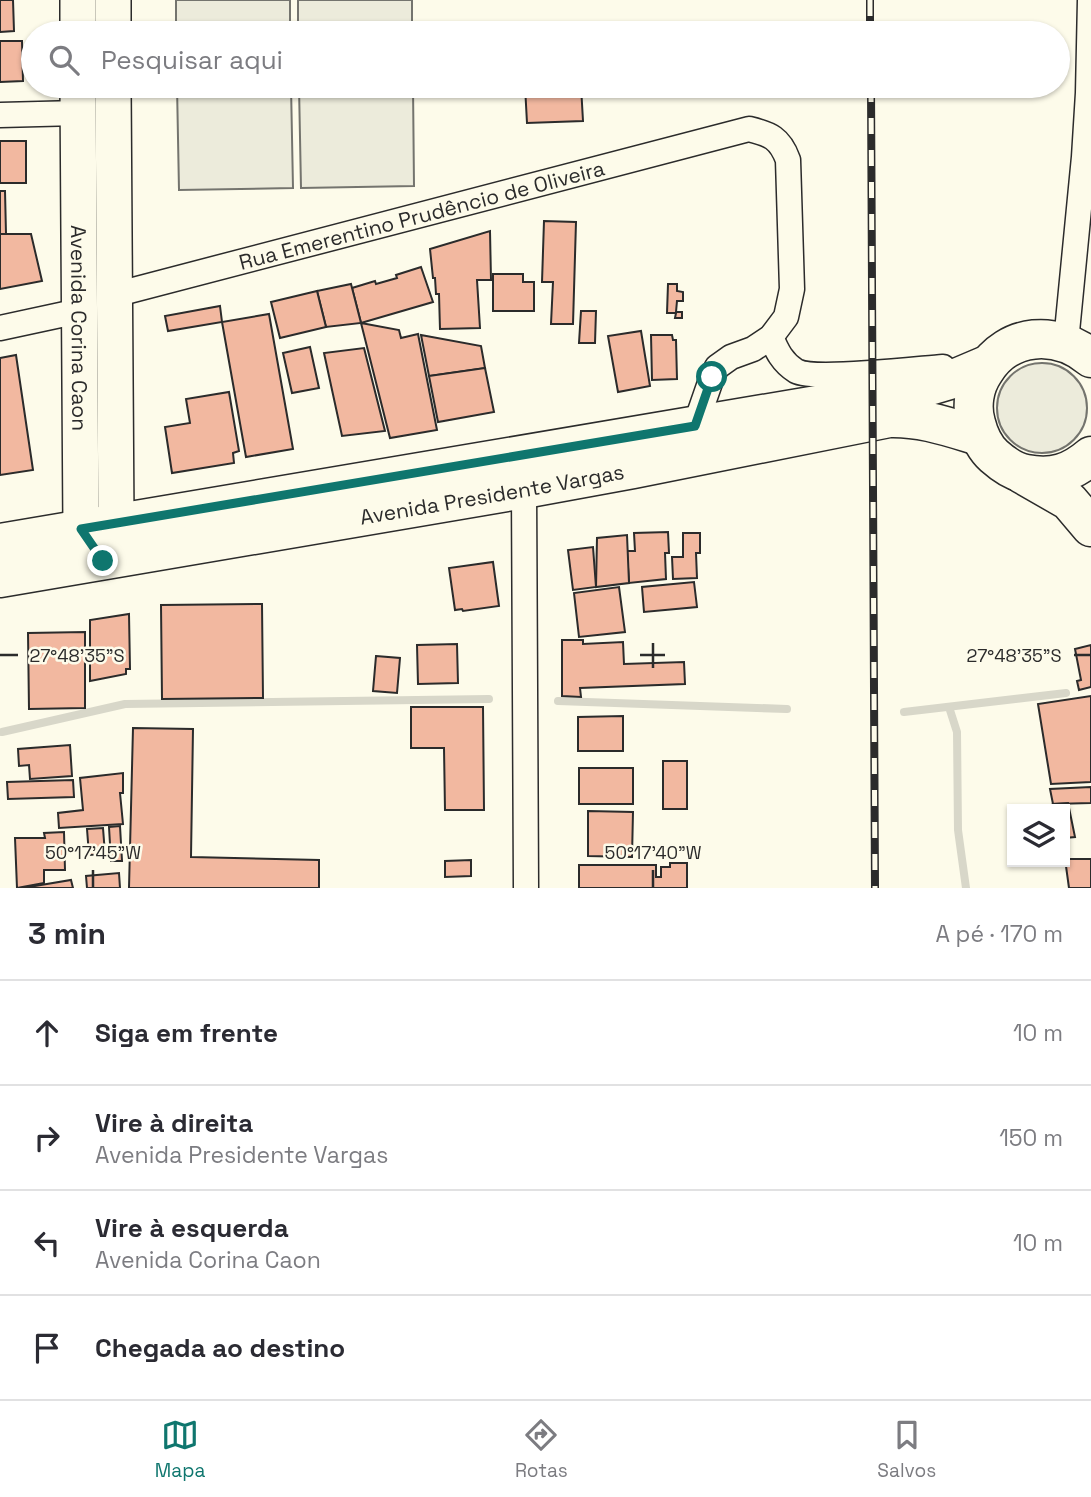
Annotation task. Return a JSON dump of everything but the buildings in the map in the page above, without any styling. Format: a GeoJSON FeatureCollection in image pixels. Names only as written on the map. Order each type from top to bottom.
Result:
{"type":"FeatureCollection","features":[{"type":"Feature","properties":{"kind":"main road"},"geometry":{"type":"LineString","coordinates":[[78,0],[78,21]]}},
{"type":"Feature","properties":{"kind":"main road"},"geometry":{"type":"LineString","coordinates":[[113,0],[113,21]]}},
{"type":"Feature","properties":{"kind":"main road","name":"Avenida Corina Caon"},"geometry":{"type":"LineString","coordinates":[[98,526],[114,295],[113,98]]}},
{"type":"Feature","properties":{"kind":"main road","name":"Avenida Corina Caon"},"geometry":{"type":"LineString","coordinates":[[78,100],[79,311],[98,526]]}},
{"type":"Feature","properties":{"kind":"main road","name":"Avenida Presidente Vargas"},"geometry":{"type":"LineString","coordinates":[[0,543],[929,386],[956,378],[989,363],[1004,349],[1024,340],[1045,338],[1085,354]]}},
{"type":"Feature","properties":{"kind":"main road"},"geometry":{"type":"LineString","coordinates":[[989,363],[979,380],[974,398],[974,417],[979,436],[989,452],[1003,464],[1069,501],[1091,527]]}},
{"type":"Feature","properties":{"kind":"main road","name":"Avenida Presidente Vargas"},"geometry":{"type":"LineString","coordinates":[[0,578],[524,489],[888,418],[907,417],[929,421],[979,436]]}},
{"type":"Feature","properties":{"kind":"main road"},"geometry":{"type":"LineString","coordinates":[[1020,473],[1040,476],[1060,474],[1079,466],[1091,456]]}},
{"type":"Feature","properties":{"kind":"main road"},"geometry":{"type":"LineString","coordinates":[[98,526],[103,561]]}},
{"type":"Feature","properties":{"kind":"street"},"geometry":{"type":"LineString","coordinates":[[1085,354],[1084,157],[1090,0]]}},
{"type":"Feature","properties":{"kind":"street"},"geometry":{"type":"LineString","coordinates":[[0,115],[78,100]]}},
{"type":"Feature","properties":{"kind":"street","name":"Rua Emerentino Prudêncio de Oliveira"},"geometry":{"type":"LineString","coordinates":[[114,295],[749,129],[766,133],[783,145],[788,160],[792,289],[786,317],[771,337]]}},
{"type":"Feature","properties":{"kind":"street"},"geometry":{"type":"LineString","coordinates":[[0,328],[79,311]]}},
{"type":"Feature","properties":{"kind":"street"},"geometry":{"type":"LineString","coordinates":[[695,426],[717,367],[771,337],[781,359],[799,373],[826,375],[989,363]]}},
{"type":"Feature","properties":{"kind":"street"},"geometry":{"type":"LineString","coordinates":[[524,489],[526,888]]}},
{"type":"Feature","properties":{"kind":"shaded area"},"geometry":{"type":"Polygon","coordinates":[[[176,0],[290,0],[290,21],[176,21],[176,0]]]}},
{"type":"Feature","properties":{"kind":"shaded area"},"geometry":{"type":"Polygon","coordinates":[[[298,0],[412,0],[412,21],[298,21],[298,0]]]}},
{"type":"Feature","properties":{"kind":"shaded area"},"geometry":{"type":"Polygon","coordinates":[[[177,98],[291,98],[293,188],[179,190],[177,98]]]}},
{"type":"Feature","properties":{"kind":"shaded area"},"geometry":{"type":"Polygon","coordinates":[[[299,98],[413,98],[414,186],[301,188],[299,98]]]}},
{"type":"Feature","properties":{"kind":"shaded area"},"geometry":{"type":"Polygon","coordinates":[[[1042,363],[1059,367],[1074,376],[1083,391],[1087,408],[1083,425],[1074,440],[1059,449],[1042,453],[1025,449],[1010,440],[1001,425],[997,408],[1001,391],[1010,376],[1025,367],[1042,363]]]}},
{"type":"Feature","properties":{"kind":"waterway"},"geometry":{"type":"LineString","coordinates":[[904,712],[1066,693]]}},
{"type":"Feature","properties":{"kind":"waterway"},"geometry":{"type":"LineString","coordinates":[[2,732],[125,704],[489,699]]}},
{"type":"Feature","properties":{"kind":"waterway"},"geometry":{"type":"LineString","coordinates":[[558,701],[787,709]]}},
{"type":"Feature","properties":{"kind":"waterway"},"geometry":{"type":"LineString","coordinates":[[949,707],[957,732],[958,830],[966,888]]}},
{"type":"Feature","properties":{"kind":"railway"},"geometry":{"type":"LineString","coordinates":[[870,0],[870,21]]}},
{"type":"Feature","properties":{"kind":"railway"},"geometry":{"type":"LineString","coordinates":[[871,98],[875,888]]}},
{"type":"Feature","properties":{"kind":"route"},"geometry":{"type":"LineString","coordinates":[[103,561],[81,529],[695,426],[712,377]]}}]}
